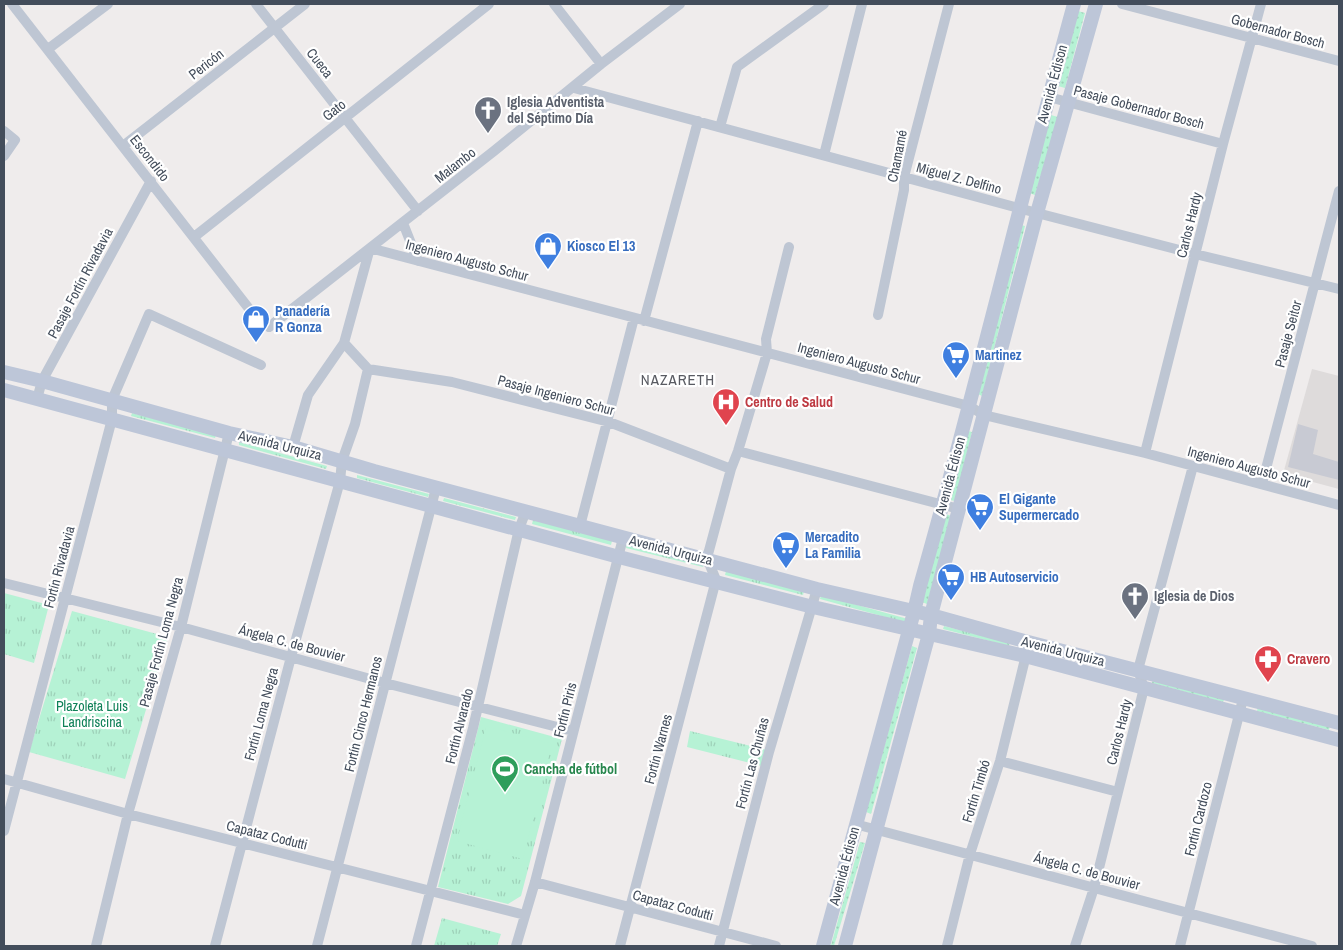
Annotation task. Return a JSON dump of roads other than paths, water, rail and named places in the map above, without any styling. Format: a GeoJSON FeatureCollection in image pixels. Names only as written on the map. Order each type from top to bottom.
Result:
{"type":"FeatureCollection","features":[{"type":"Feature","properties":{"kind":"main road","name":"Avenida Édison"},"geometry":{"type":"LineString","coordinates":[[823,946],[969,406],[1019,208],[1074,4]]}},
{"type":"Feature","properties":{"kind":"main road","name":"Avenida Édison"},"geometry":{"type":"LineString","coordinates":[[845,946],[929,634],[931,615],[1037,213],[1096,4]]}},
{"type":"Feature","properties":{"kind":"main road","name":"Avenida Urquiza"},"geometry":{"type":"LineString","coordinates":[[4,372],[229,432],[293,447],[436,488],[623,538],[707,558],[817,589],[931,615],[1144,688],[1339,740]]}},
{"type":"Feature","properties":{"kind":"main road","name":"Avenida Urquiza"},"geometry":{"type":"LineString","coordinates":[[4,390],[619,557],[909,630],[1027,649],[1138,670],[1339,723]]}},
{"type":"Feature","properties":{"kind":"street","name":"Escondido"},"geometry":{"type":"LineString","coordinates":[[12,4],[257,318],[269,327]]}},
{"type":"Feature","properties":{"kind":"street"},"geometry":{"type":"LineString","coordinates":[[48,50],[108,4]]}},
{"type":"Feature","properties":{"kind":"street","name":"Cueca"},"geometry":{"type":"LineString","coordinates":[[256,4],[418,211]]}},
{"type":"Feature","properties":{"kind":"street","name":"Pericón"},"geometry":{"type":"LineString","coordinates":[[123,146],[305,4]]}},
{"type":"Feature","properties":{"kind":"street","name":"Gato"},"geometry":{"type":"LineString","coordinates":[[194,237],[490,4]]}},
{"type":"Feature","properties":{"kind":"street"},"geometry":{"type":"LineString","coordinates":[[554,4],[602,64]]}},
{"type":"Feature","properties":{"kind":"street","name":"Malambo"},"geometry":{"type":"LineString","coordinates":[[269,327],[680,4]]}},
{"type":"Feature","properties":{"kind":"street"},"geometry":{"type":"LineString","coordinates":[[720,127],[737,67],[824,4]]}},
{"type":"Feature","properties":{"kind":"street"},"geometry":{"type":"LineString","coordinates":[[824,155],[862,4]]}},
{"type":"Feature","properties":{"kind":"street","name":"Chamamé"},"geometry":{"type":"LineString","coordinates":[[878,315],[904,190],[904,177],[949,4]]}},
{"type":"Feature","properties":{"kind":"street","name":"Gobernador Bosch"},"geometry":{"type":"LineString","coordinates":[[1122,4],[1339,61]]}},
{"type":"Feature","properties":{"kind":"street","name":"Carlos Hardy"},"geometry":{"type":"LineString","coordinates":[[1145,453],[1260,4]]}},
{"type":"Feature","properties":{"kind":"street","name":"Miguel Z. Delfino"},"geometry":{"type":"LineString","coordinates":[[574,88],[1037,213],[1339,288]]}},
{"type":"Feature","properties":{"kind":"street","name":"Pasaje Gobernador Bosch"},"geometry":{"type":"LineString","coordinates":[[1048,97],[1223,144]]}},
{"type":"Feature","properties":{"kind":"street"},"geometry":{"type":"LineString","coordinates":[[580,526],[608,422],[698,121]]}},
{"type":"Feature","properties":{"kind":"street"},"geometry":{"type":"LineString","coordinates":[[4,131],[15,140],[4,156]]}},
{"type":"Feature","properties":{"kind":"street","name":"Pasaje Fortín Rivadavia"},"geometry":{"type":"LineString","coordinates":[[37,399],[42,381],[151,181]]}},
{"type":"Feature","properties":{"kind":"street","name":"Pasaje Seitor"},"geometry":{"type":"LineString","coordinates":[[1262,484],[1339,191]]}},
{"type":"Feature","properties":{"kind":"street"},"geometry":{"type":"LineString","coordinates":[[403,223],[418,261]]}},
{"type":"Feature","properties":{"kind":"street"},"geometry":{"type":"LineString","coordinates":[[716,580],[707,558],[731,470],[767,353],[766,339],[789,247]]}},
{"type":"Feature","properties":{"kind":"street"},"geometry":{"type":"LineString","coordinates":[[293,447],[308,395],[344,343],[370,248]]}},
{"type":"Feature","properties":{"kind":"street","name":"Ingeniero Augusto Schur"},"geometry":{"type":"LineString","coordinates":[[370,248],[969,406],[984,414],[1145,453],[1339,505]]}},
{"type":"Feature","properties":{"kind":"street","name":"Fortín Rivadavia"},"geometry":{"type":"LineString","coordinates":[[4,831],[112,420],[112,400],[149,314],[261,365]]}},
{"type":"Feature","properties":{"kind":"street"},"geometry":{"type":"LineString","coordinates":[[344,343],[368,369]]}},
{"type":"Feature","properties":{"kind":"street","name":"Pasaje Ingeniero Schur"},"geometry":{"type":"LineString","coordinates":[[368,369],[452,382],[608,422],[731,470]]}},
{"type":"Feature","properties":{"kind":"street","name":"Fortín Loma Negra"},"geometry":{"type":"LineString","coordinates":[[215,946],[291,657],[340,481],[342,461],[355,424],[368,369]]}},
{"type":"Feature","properties":{"kind":"street","name":"Pasaje Fortín Loma Negra"},"geometry":{"type":"LineString","coordinates":[[96,946],[128,814],[181,627],[229,432]]}},
{"type":"Feature","properties":{"kind":"street"},"geometry":{"type":"LineString","coordinates":[[738,451],[959,509]]}},
{"type":"Feature","properties":{"kind":"street"},"geometry":{"type":"LineString","coordinates":[[1138,670],[1192,466]]}},
{"type":"Feature","properties":{"kind":"street","name":"Fortín Cinco Hermanos"},"geometry":{"type":"LineString","coordinates":[[317,946],[436,488]]}},
{"type":"Feature","properties":{"kind":"street","name":"Fortín Alvarado"},"geometry":{"type":"LineString","coordinates":[[416,946],[478,707],[519,529],[526,511]]}},
{"type":"Feature","properties":{"kind":"street","name":"Fortín Piris"},"geometry":{"type":"LineString","coordinates":[[516,946],[535,882],[623,538]]}},
{"type":"Feature","properties":{"kind":"street","name":"Fortín Warnes"},"geometry":{"type":"LineString","coordinates":[[620,946],[716,580]]}},
{"type":"Feature","properties":{"kind":"street","name":"Ángela C. de Bouvier"},"geometry":{"type":"LineString","coordinates":[[4,583],[181,627],[386,683],[573,731]]}},
{"type":"Feature","properties":{"kind":"street","name":"Fortín Las Chuñas"},"geometry":{"type":"LineString","coordinates":[[718,946],[769,752],[817,589]]}},
{"type":"Feature","properties":{"kind":"street","name":"Fortín Timbó"},"geometry":{"type":"LineString","coordinates":[[947,946],[970,854],[1000,761],[1027,649]]}},
{"type":"Feature","properties":{"kind":"street","name":"Carlos Hardy"},"geometry":{"type":"LineString","coordinates":[[1075,946],[1094,888],[1144,688],[1138,670]]}},
{"type":"Feature","properties":{"kind":"street","name":"Fortín Cardozo"},"geometry":{"type":"LineString","coordinates":[[1180,946],[1243,699]]}},
{"type":"Feature","properties":{"kind":"street"},"geometry":{"type":"LineString","coordinates":[[1000,761],[1118,792]]}},
{"type":"Feature","properties":{"kind":"street","name":"Capataz Codutti"},"geometry":{"type":"LineString","coordinates":[[4,779],[128,814],[525,915]]}},
{"type":"Feature","properties":{"kind":"street","name":"Ángela C. de Bouvier"},"geometry":{"type":"LineString","coordinates":[[855,824],[1312,946]]}},
{"type":"Feature","properties":{"kind":"street","name":"Capataz Codutti"},"geometry":{"type":"LineString","coordinates":[[535,882],[776,946]]}},
{"type":"Feature","properties":{"kind":"place","name":"Iglesia Adventista del Séptimo Día"},"geometry":{"type":"Point","coordinates":[488,134]}},
{"type":"Feature","properties":{"kind":"place","name":"Kiosco El 13"},"geometry":{"type":"Point","coordinates":[548,270]}},
{"type":"Feature","properties":{"kind":"place","name":"Panadería R Gonza"},"geometry":{"type":"Point","coordinates":[256,343]}},
{"type":"Feature","properties":{"kind":"place","name":"Martinez"},"geometry":{"type":"Point","coordinates":[956,379]}},
{"type":"Feature","properties":{"kind":"place","name":"Centro de Salud"},"geometry":{"type":"Point","coordinates":[726,426]}},
{"type":"Feature","properties":{"kind":"place","name":"El Gigante Supermercado"},"geometry":{"type":"Point","coordinates":[980,531]}},
{"type":"Feature","properties":{"kind":"place","name":"Mercadito La Familia"},"geometry":{"type":"Point","coordinates":[786,569]}},
{"type":"Feature","properties":{"kind":"place","name":"HB Autoservicio"},"geometry":{"type":"Point","coordinates":[951,601]}},
{"type":"Feature","properties":{"kind":"place","name":"Iglesia de Dios"},"geometry":{"type":"Point","coordinates":[1135,620]}},
{"type":"Feature","properties":{"kind":"place","name":"Cravero"},"geometry":{"type":"Point","coordinates":[1268,683]}},
{"type":"Feature","properties":{"kind":"place","name":"Cancha de fútbol"},"geometry":{"type":"Point","coordinates":[505,793]}},
{"type":"Feature","properties":{"kind":"district","name":"NAZARETH"},"geometry":{"type":"Point","coordinates":[678,379]}},
{"type":"Feature","properties":{"kind":"park label","name":"Plazoleta Luis Landriscina"},"geometry":{"type":"Point","coordinates":[92,714]}}]}
